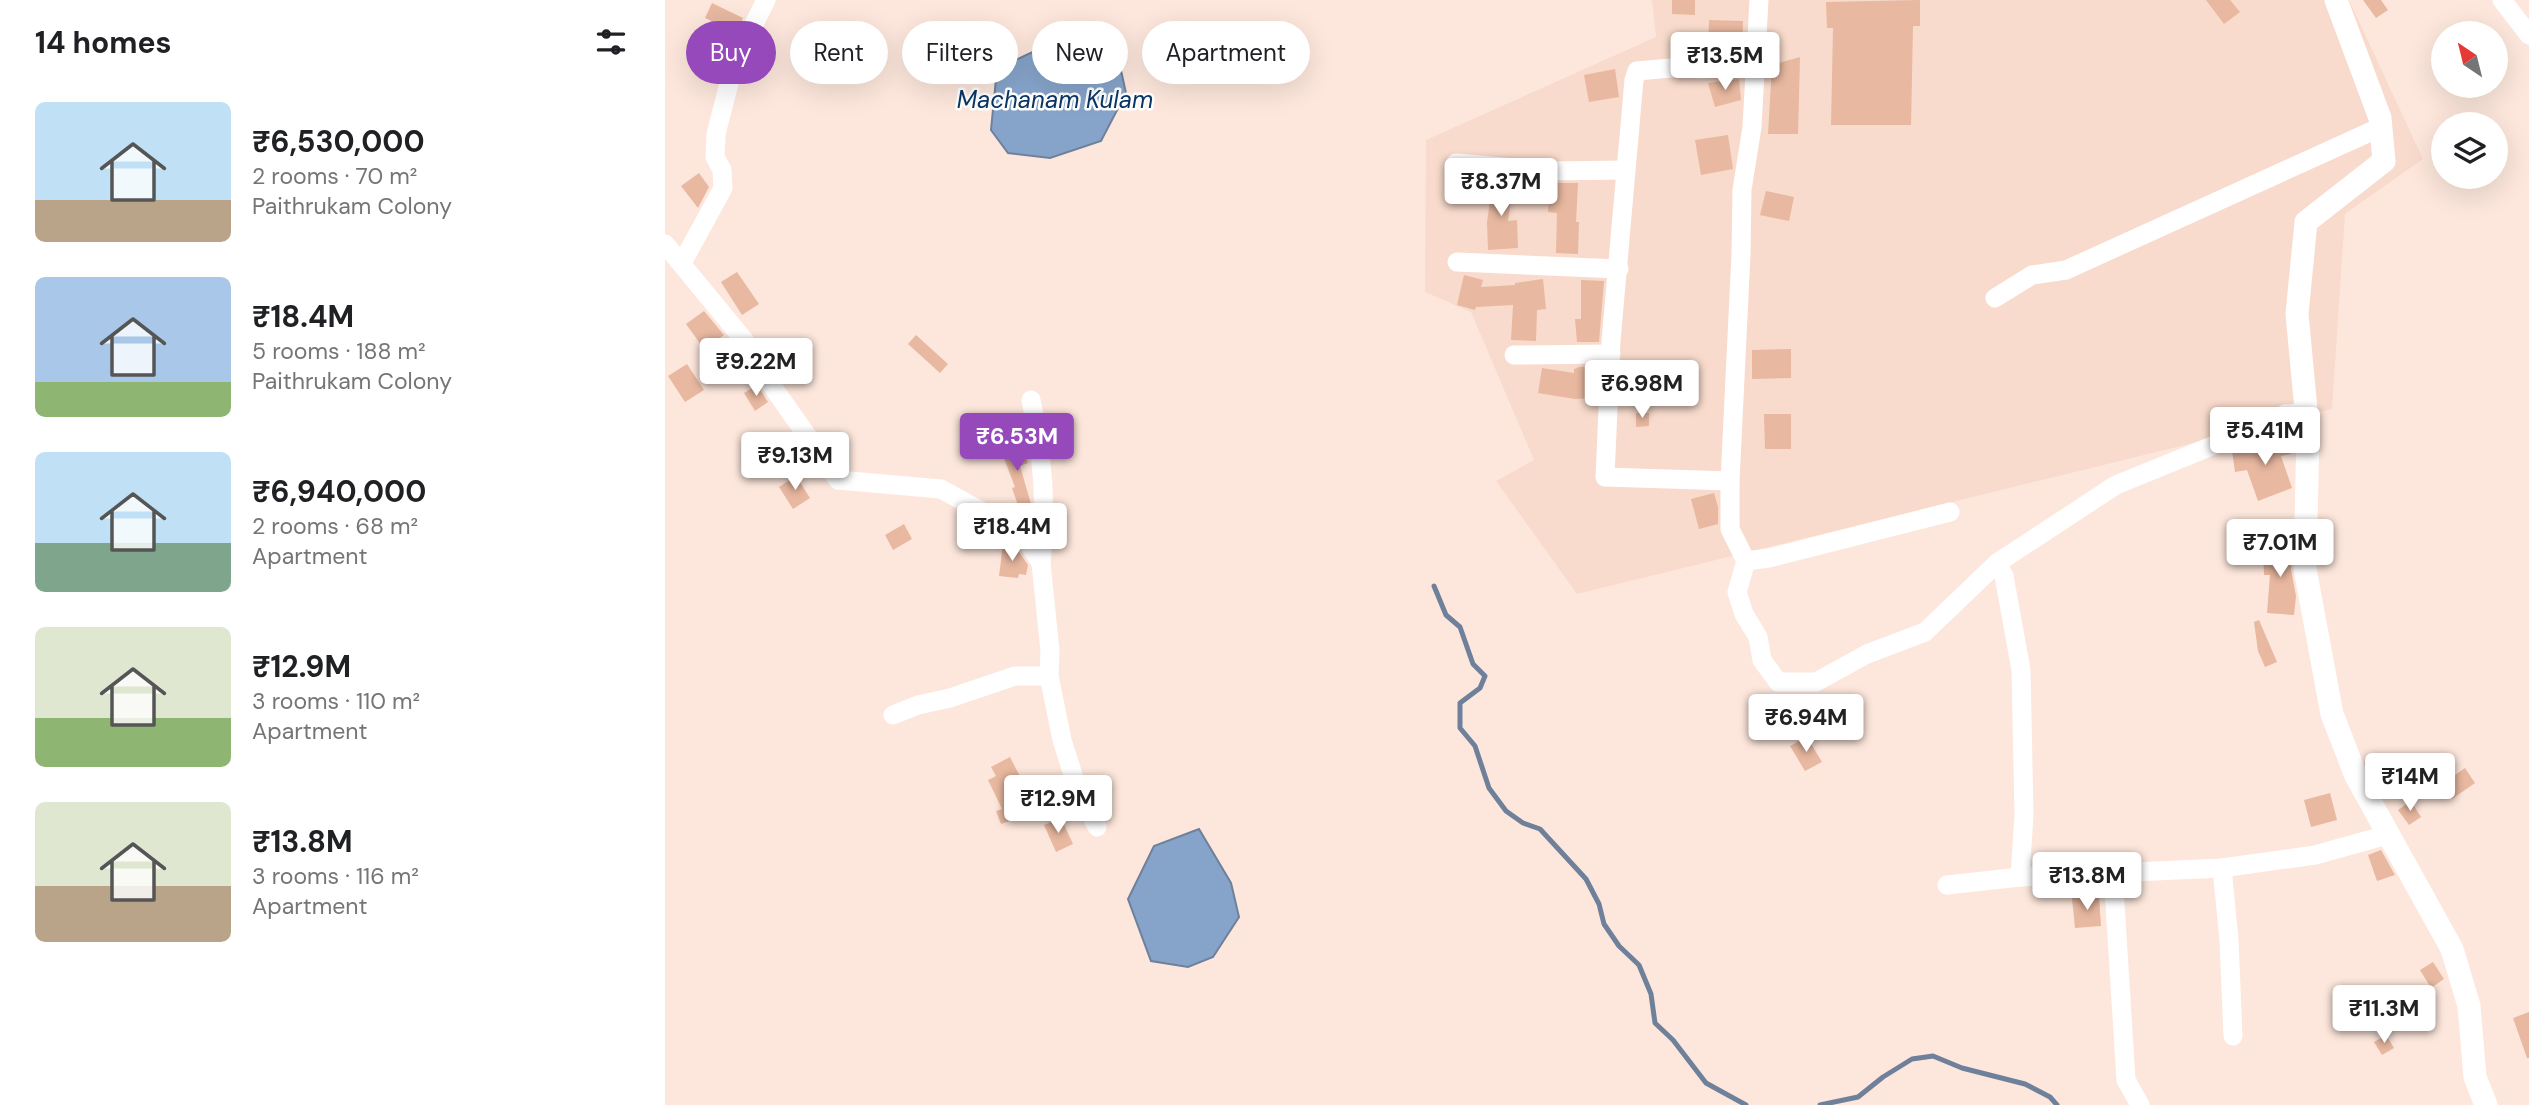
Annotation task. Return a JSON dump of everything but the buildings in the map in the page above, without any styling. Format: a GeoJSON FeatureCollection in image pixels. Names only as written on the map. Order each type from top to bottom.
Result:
{"type":"FeatureCollection","features":[{"type":"Feature","properties":{"kind":"street"},"geometry":{"type":"LineString","coordinates":[[682,263],[723,188],[722,170],[715,157],[716,134],[734,64],[766,0]]}},
{"type":"Feature","properties":{"kind":"street"},"geometry":{"type":"LineString","coordinates":[[1759,0],[1752,127],[1742,190],[1730,529],[1746,561],[1737,592],[1744,614],[1758,638],[1762,660],[1778,682],[1816,682],[1867,654],[1925,632],[1997,564],[2116,485],[2285,414],[2307,413]]}},
{"type":"Feature","properties":{"kind":"street"},"geometry":{"type":"LineString","coordinates":[[2336,0],[2380,118],[2384,161],[2306,222],[2298,314],[2308,431],[2305,569],[2332,714],[2356,776],[2452,949],[2469,1006],[2475,1077],[2486,1105]]}},
{"type":"Feature","properties":{"kind":"street"},"geometry":{"type":"LineString","coordinates":[[2502,0],[2529,35]]}},
{"type":"Feature","properties":{"kind":"street"},"geometry":{"type":"LineString","coordinates":[[1730,481],[1605,477],[1611,354],[1634,80],[1637,71],[1755,66]]}},
{"type":"Feature","properties":{"kind":"street"},"geometry":{"type":"LineString","coordinates":[[1995,298],[2032,275],[2066,270],[2381,128]]}},
{"type":"Feature","properties":{"kind":"street"},"geometry":{"type":"LineString","coordinates":[[1456,163],[1548,171],[1626,170]]}},
{"type":"Feature","properties":{"kind":"street"},"geometry":{"type":"LineString","coordinates":[[665,244],[744,340],[769,383],[838,480],[941,489],[1021,533],[1041,563]]}},
{"type":"Feature","properties":{"kind":"street"},"geometry":{"type":"LineString","coordinates":[[1457,262],[1619,269]]}},
{"type":"Feature","properties":{"kind":"street"},"geometry":{"type":"LineString","coordinates":[[1514,355],[1611,354]]}},
{"type":"Feature","properties":{"kind":"street"},"geometry":{"type":"LineString","coordinates":[[1031,400],[1041,445],[1044,530],[1041,563],[1050,651],[1049,676],[1062,740],[1075,781],[1097,827]]}},
{"type":"Feature","properties":{"kind":"street"},"geometry":{"type":"LineString","coordinates":[[1746,561],[1781,555],[1949,512]]}},
{"type":"Feature","properties":{"kind":"street"},"geometry":{"type":"LineString","coordinates":[[1021,533],[1044,530]]}},
{"type":"Feature","properties":{"kind":"street"},"geometry":{"type":"LineString","coordinates":[[1997,564],[2004,576],[2021,670],[2024,815],[2020,877]]}},
{"type":"Feature","properties":{"kind":"street"},"geometry":{"type":"LineString","coordinates":[[893,715],[1015,676],[1049,676]]}},
{"type":"Feature","properties":{"kind":"street"},"geometry":{"type":"LineString","coordinates":[[1947,885],[2020,877],[2223,868],[2315,855],[2388,835]]}},
{"type":"Feature","properties":{"kind":"street"},"geometry":{"type":"LineString","coordinates":[[2223,868],[2233,1036]]}},
{"type":"Feature","properties":{"kind":"street"},"geometry":{"type":"LineString","coordinates":[[2113,872],[2126,1080],[2140,1105]]}},
{"type":"Feature","properties":{"kind":"shaded area"},"geometry":{"type":"Polygon","coordinates":[[[1652,0],[2349,0],[2423,159],[2345,214],[2332,409],[1577,594],[1496,481],[1534,460],[1471,312],[1425,292],[1426,140],[1656,37],[1652,0]]]}},
{"type":"Feature","properties":{"kind":"water","name":"Machanam Kulam"},"geometry":{"type":"Polygon","coordinates":[[[1032,52],[1032,84],[1124,84],[1126,93],[1101,141],[1050,158],[1008,153],[991,130],[996,84],[1018,84],[1018,59],[1032,52]]]}},
{"type":"Feature","properties":{"kind":"water"},"geometry":{"type":"Polygon","coordinates":[[[1199,829],[1231,883],[1239,917],[1213,957],[1188,967],[1151,961],[1128,899],[1154,846],[1199,829]]]}},
{"type":"Feature","properties":{"kind":"waterway"},"geometry":{"type":"LineString","coordinates":[[1434,586],[1446,615],[1460,627],[1473,664],[1485,676],[1480,688],[1460,703],[1460,728],[1475,746],[1489,788],[1506,811],[1523,823],[1540,829],[1586,879],[1599,904],[1604,924],[1619,946],[1639,965],[1651,994],[1655,1023],[1673,1040],[1706,1083],[1746,1105]]}},
{"type":"Feature","properties":{"kind":"waterway"},"geometry":{"type":"LineString","coordinates":[[1820,1105],[1858,1097],[1912,1059],[1933,1056],[1962,1068],[2025,1084],[2050,1097],[2057,1105]]}}]}
